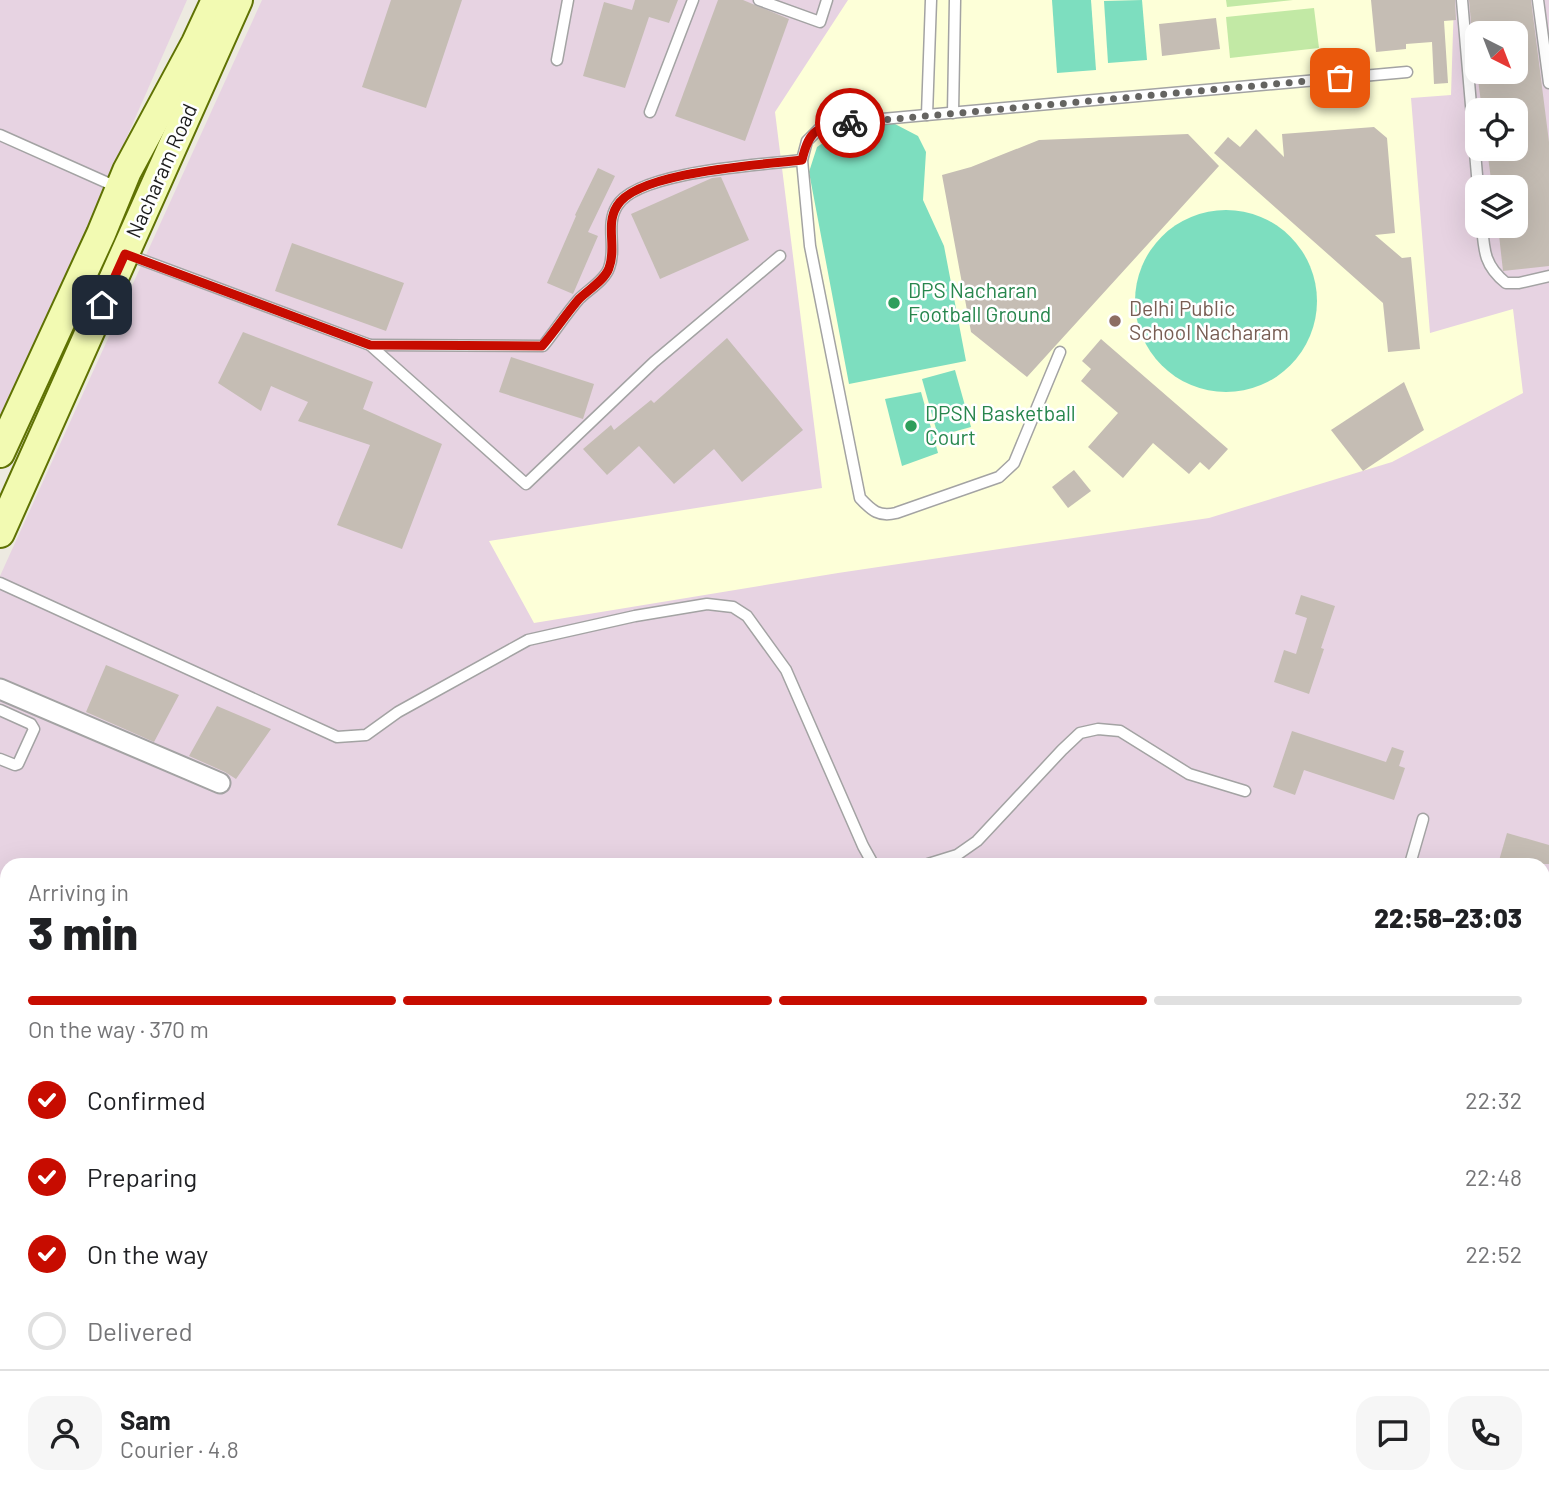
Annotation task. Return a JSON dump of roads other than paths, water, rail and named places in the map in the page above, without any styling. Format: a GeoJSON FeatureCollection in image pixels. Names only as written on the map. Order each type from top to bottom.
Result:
{"type":"FeatureCollection","features":[{"type":"Feature","properties":{"kind":"main road","name":"Nacharam Road"},"geometry":{"type":"LineString","coordinates":[[0,453],[101,234],[127,171],[196,43],[216,0]]}},
{"type":"Feature","properties":{"kind":"main road","name":"Nacharam Road"},"geometry":{"type":"LineString","coordinates":[[0,533],[238,0]]}},
{"type":"Feature","properties":{"kind":"street"},"geometry":{"type":"LineString","coordinates":[[0,688],[220,783]]}},
{"type":"Feature","properties":{"kind":"lane"},"geometry":{"type":"LineString","coordinates":[[557,60],[568,0]]}},
{"type":"Feature","properties":{"kind":"lane"},"geometry":{"type":"LineString","coordinates":[[650,112],[693,0]]}},
{"type":"Feature","properties":{"kind":"lane"},"geometry":{"type":"LineString","coordinates":[[759,0],[820,22],[827,0]]}},
{"type":"Feature","properties":{"kind":"lane"},"geometry":{"type":"LineString","coordinates":[[928,115],[931,0]]}},
{"type":"Feature","properties":{"kind":"lane"},"geometry":{"type":"LineString","coordinates":[[953,113],[955,0]]}},
{"type":"Feature","properties":{"kind":"lane"},"geometry":{"type":"LineString","coordinates":[[1462,0],[1477,175]]}},
{"type":"Feature","properties":{"kind":"lane"},"geometry":{"type":"LineString","coordinates":[[1538,0],[1549,83]]}},
{"type":"Feature","properties":{"kind":"lane"},"geometry":{"type":"LineString","coordinates":[[1060,352],[1014,463],[1009,469],[999,477],[896,513],[885,515],[872,511],[860,498],[810,246],[802,160],[807,141],[821,127],[1407,72]]}},
{"type":"Feature","properties":{"kind":"lane"},"geometry":{"type":"LineString","coordinates":[[0,135],[120,188]]}},
{"type":"Feature","properties":{"kind":"lane"},"geometry":{"type":"LineString","coordinates":[[125,254],[370,345],[542,346],[578,301],[609,270],[613,244],[610,219],[618,202],[643,185],[671,177],[802,160]]}},
{"type":"Feature","properties":{"kind":"lane"},"geometry":{"type":"LineString","coordinates":[[1483,238],[1490,267],[1506,283],[1520,283],[1549,276]]}},
{"type":"Feature","properties":{"kind":"lane"},"geometry":{"type":"LineString","coordinates":[[370,345],[526,484],[654,362],[780,256]]}},
{"type":"Feature","properties":{"kind":"lane"},"geometry":{"type":"LineString","coordinates":[[0,583],[337,737],[366,735],[398,712],[528,640],[707,604],[733,607],[747,616],[786,670],[870,858]]}},
{"type":"Feature","properties":{"kind":"lane"},"geometry":{"type":"LineString","coordinates":[[0,710],[31,724],[34,729],[18,764],[0,759]]}},
{"type":"Feature","properties":{"kind":"lane"},"geometry":{"type":"LineString","coordinates":[[947,858],[957,855],[977,841],[1080,733],[1098,729],[1120,732],[1189,774],[1245,791]]}},
{"type":"Feature","properties":{"kind":"lane"},"geometry":{"type":"LineString","coordinates":[[1412,858],[1423,819]]}},
{"type":"Feature","properties":{"kind":"place","name":"DPS Nacharan Football Ground"},"geometry":{"type":"Point","coordinates":[894,303]}},
{"type":"Feature","properties":{"kind":"place","name":"Delhi Public School Nacharam"},"geometry":{"type":"Point","coordinates":[1115,321]}},
{"type":"Feature","properties":{"kind":"place","name":"DPSN Basketball Court"},"geometry":{"type":"Point","coordinates":[911,426]}}]}
